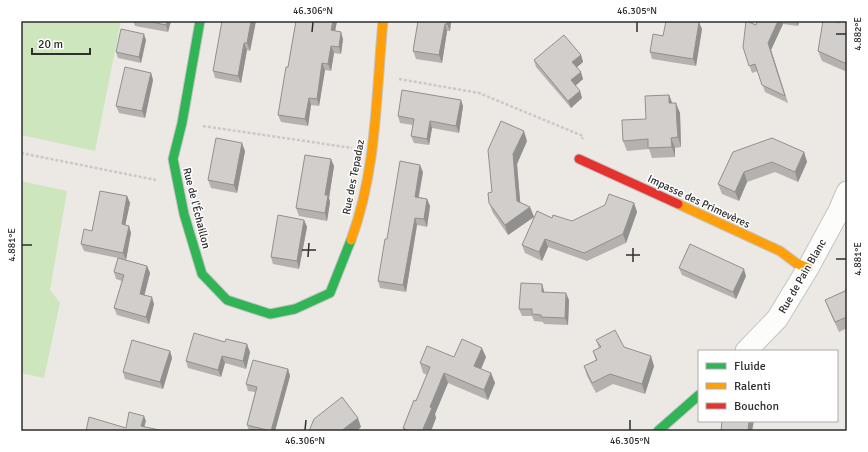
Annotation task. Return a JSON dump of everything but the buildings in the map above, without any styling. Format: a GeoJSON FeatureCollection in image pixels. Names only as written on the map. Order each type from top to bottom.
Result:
{"type":"FeatureCollection","features":[{"type":"Feature","properties":{"kind":"street","name":"Rue de l'Échaillon"},"geometry":{"type":"LineString","coordinates":[[200,21],[182,123],[173,159],[177,185],[202,274],[227,300],[270,314]]}},
{"type":"Feature","properties":{"kind":"street","name":"Rue des Tepadaz"},"geometry":{"type":"LineString","coordinates":[[270,314],[295,308],[330,293],[352,238],[363,202],[371,151],[383,21]]}},
{"type":"Feature","properties":{"kind":"street","name":"Impasse des Primevères"},"geometry":{"type":"LineString","coordinates":[[579,159],[780,251],[796,263],[808,268]]}},
{"type":"Feature","properties":{"kind":"street","name":"Rue de Pain Blanc"},"geometry":{"type":"LineString","coordinates":[[747,350],[778,319],[844,207]]}},
{"type":"Feature","properties":{"kind":"street"},"geometry":{"type":"LineString","coordinates":[[658,431],[698,396]]}},
{"type":"Feature","properties":{"kind":"path"},"geometry":{"type":"LineString","coordinates":[[378,76],[479,93],[500,101],[583,136],[579,159]]}},
{"type":"Feature","properties":{"kind":"path"},"geometry":{"type":"LineString","coordinates":[[182,123],[371,151]]}},
{"type":"Feature","properties":{"kind":"path"},"geometry":{"type":"LineString","coordinates":[[21,153],[177,185]]}},
{"type":"Feature","properties":{"kind":"green space"},"geometry":{"type":"Polygon","coordinates":[[[21,21],[121,21],[95,151],[21,135],[21,21]]]}},
{"type":"Feature","properties":{"kind":"green space"},"geometry":{"type":"Polygon","coordinates":[[[21,181],[67,191],[50,290],[60,303],[44,378],[21,373],[21,181]]]}},
{"type":"Feature","properties":{"kind":"traffic: fast"},"geometry":{"type":"LineString","coordinates":[[200,21],[182,123],[173,159],[184,214],[202,274],[227,300],[270,314],[295,309],[330,293],[351,240]]}},
{"type":"Feature","properties":{"kind":"traffic: fast"},"geometry":{"type":"LineString","coordinates":[[658,431],[698,396]]}},
{"type":"Feature","properties":{"kind":"traffic: slow"},"geometry":{"type":"LineString","coordinates":[[351,240],[360,213],[371,159],[377,104],[383,21]]}},
{"type":"Feature","properties":{"kind":"traffic: slow"},"geometry":{"type":"LineString","coordinates":[[678,204],[780,251],[796,263],[808,268]]}},
{"type":"Feature","properties":{"kind":"traffic: jam"},"geometry":{"type":"LineString","coordinates":[[579,159],[678,204]]}}]}
